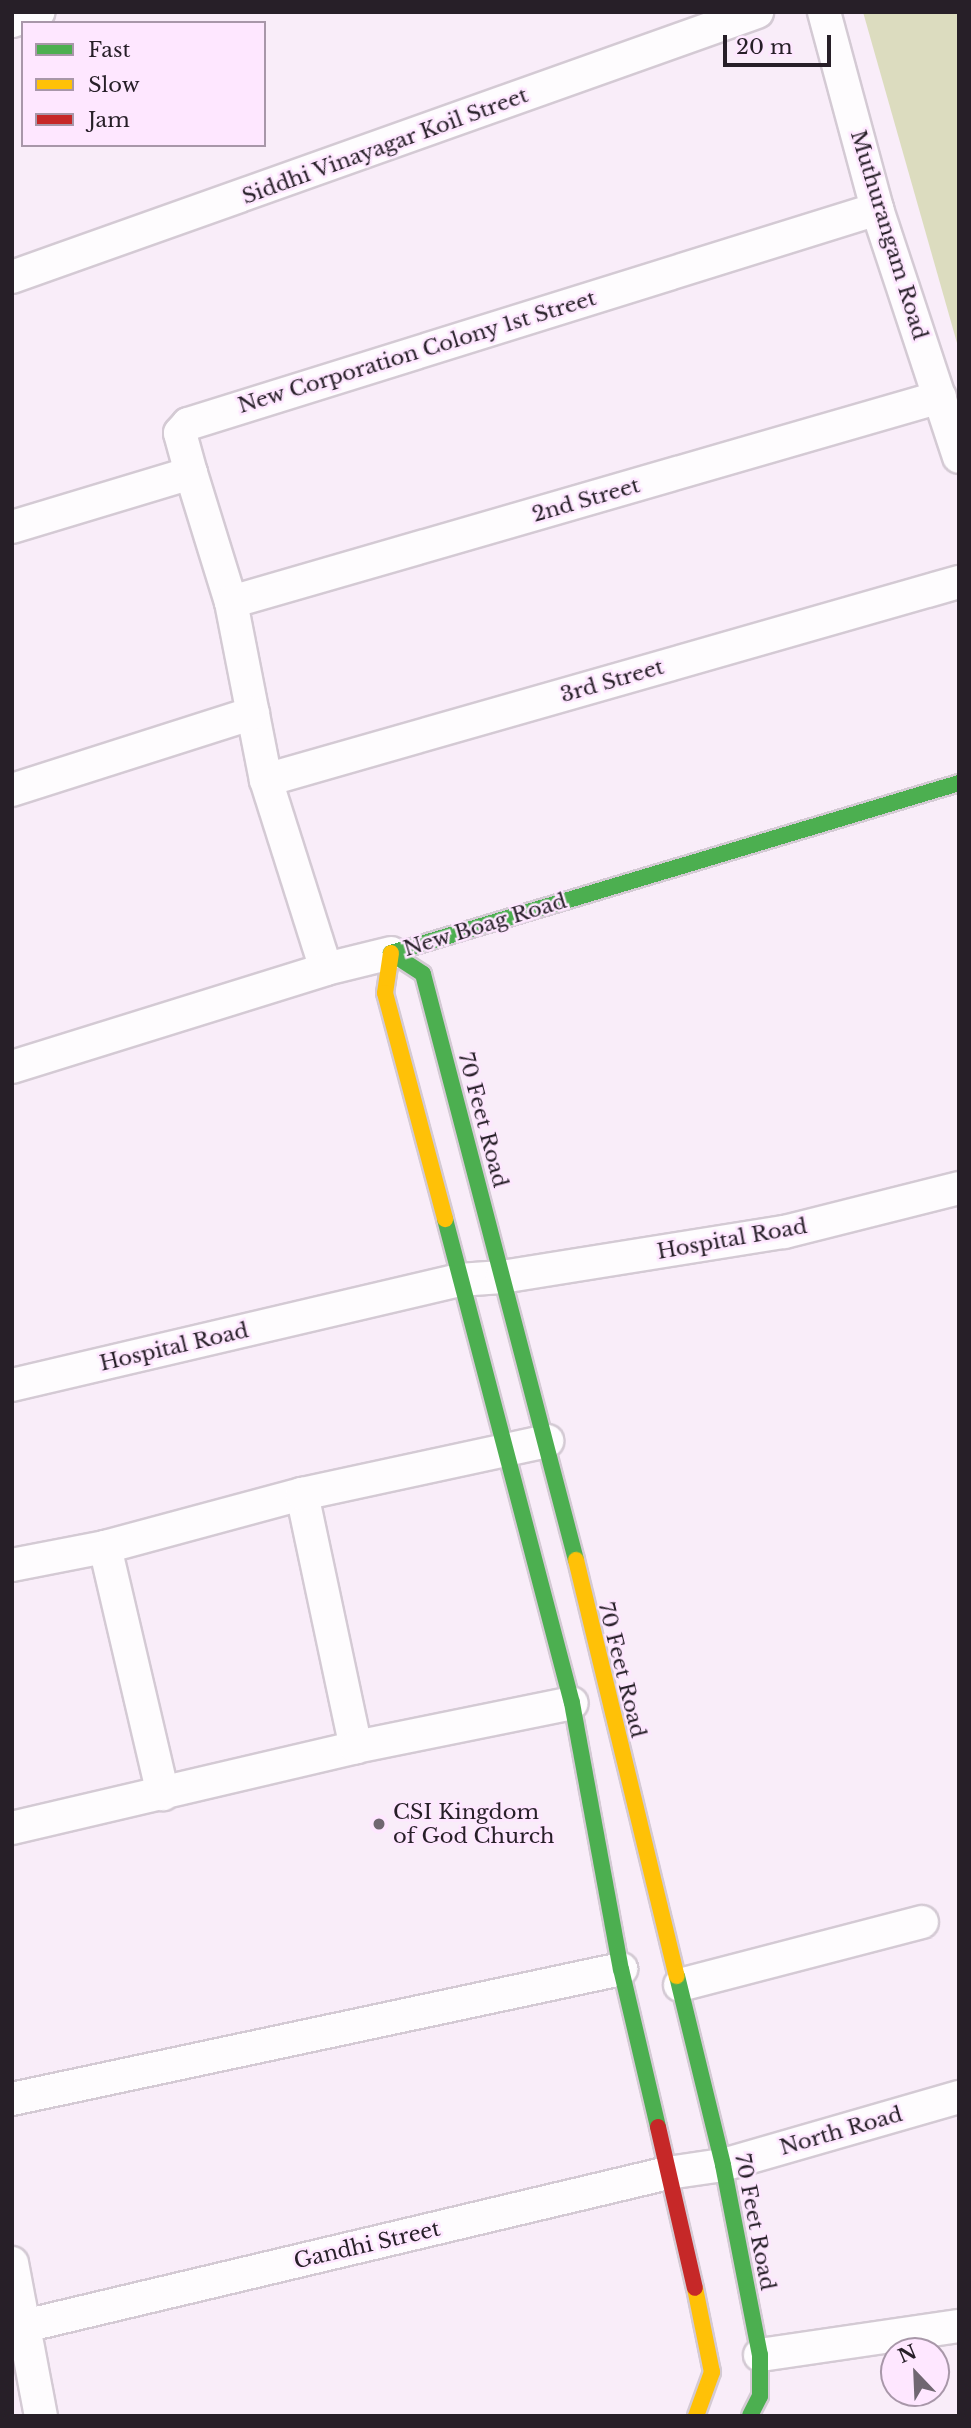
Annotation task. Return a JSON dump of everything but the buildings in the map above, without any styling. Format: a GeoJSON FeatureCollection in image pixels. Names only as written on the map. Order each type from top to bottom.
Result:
{"type":"FeatureCollection","features":[{"type":"Feature","properties":{"kind":"main road","name":"New Boag Road"},"geometry":{"type":"LineString","coordinates":[[391,953],[959,783]]}},
{"type":"Feature","properties":{"kind":"main road","name":"70 Feet Road"},"geometry":{"type":"LineString","coordinates":[[391,953],[423,974],[547,1441],[723,2165],[760,2355],[760,2396],[750,2416]]}},
{"type":"Feature","properties":{"kind":"main road"},"geometry":{"type":"LineString","coordinates":[[391,953],[385,993],[572,1703],[621,1969],[712,2372],[696,2416]]}},
{"type":"Feature","properties":{"kind":"street"},"geometry":{"type":"LineString","coordinates":[[12,21],[38,12]]}},
{"type":"Feature","properties":{"kind":"street","name":"Siddhi Vinayagar Koil Street"},"geometry":{"type":"LineString","coordinates":[[12,277],[757,12]]}},
{"type":"Feature","properties":{"kind":"street","name":"Muthurangam Road"},"geometry":{"type":"LineString","coordinates":[[824,12],[877,209],[959,457]]}},
{"type":"Feature","properties":{"kind":"street","name":"New Corporation Colony 1st Street"},"geometry":{"type":"LineString","coordinates":[[191,473],[180,433],[188,424],[877,209]]}},
{"type":"Feature","properties":{"kind":"street","name":"2nd Street"},"geometry":{"type":"LineString","coordinates":[[232,602],[940,397]]}},
{"type":"Feature","properties":{"kind":"street"},"geometry":{"type":"LineString","coordinates":[[12,527],[191,473],[232,602],[266,780],[326,969]]}},
{"type":"Feature","properties":{"kind":"street","name":"3rd Street"},"geometry":{"type":"LineString","coordinates":[[266,780],[959,582]]}},
{"type":"Feature","properties":{"kind":"street"},"geometry":{"type":"LineString","coordinates":[[12,790],[253,713]]}},
{"type":"Feature","properties":{"kind":"street","name":"New Boag Road"},"geometry":{"type":"LineString","coordinates":[[12,1067],[326,969],[391,953]]}},
{"type":"Feature","properties":{"kind":"street","name":"Hospital Road"},"geometry":{"type":"LineString","coordinates":[[12,1385],[459,1280],[502,1277],[784,1232],[959,1188]]}},
{"type":"Feature","properties":{"kind":"street"},"geometry":{"type":"LineString","coordinates":[[12,1565],[104,1547],[302,1494],[547,1441]]}},
{"type":"Feature","properties":{"kind":"street"},"geometry":{"type":"LineString","coordinates":[[302,1494],[356,1747]]}},
{"type":"Feature","properties":{"kind":"street"},"geometry":{"type":"LineString","coordinates":[[104,1547],[163,1794]]}},
{"type":"Feature","properties":{"kind":"street"},"geometry":{"type":"LineString","coordinates":[[12,1828],[356,1747],[572,1703]]}},
{"type":"Feature","properties":{"kind":"street"},"geometry":{"type":"LineString","coordinates":[[680,1985],[922,1922]]}},
{"type":"Feature","properties":{"kind":"street"},"geometry":{"type":"LineString","coordinates":[[12,2099],[621,1969]]}},
{"type":"Feature","properties":{"kind":"street","name":"North Road"},"geometry":{"type":"LineString","coordinates":[[723,2165],[959,2097]]}},
{"type":"Feature","properties":{"kind":"street","name":"Gandhi Street"},"geometry":{"type":"LineString","coordinates":[[17,2328],[668,2173],[723,2165]]}},
{"type":"Feature","properties":{"kind":"street"},"geometry":{"type":"LineString","coordinates":[[12,2263],[17,2328],[41,2416]]}},
{"type":"Feature","properties":{"kind":"street"},"geometry":{"type":"LineString","coordinates":[[760,2355],[959,2326]]}},
{"type":"Feature","properties":{"kind":"green space"},"geometry":{"type":"Polygon","coordinates":[[[863,12],[959,12],[959,350],[863,12]]]}},
{"type":"Feature","properties":{"kind":"traffic: fast"},"geometry":{"type":"LineString","coordinates":[[391,953],[959,783]]}},
{"type":"Feature","properties":{"kind":"traffic: fast"},"geometry":{"type":"LineString","coordinates":[[391,953],[423,974],[576,1560]]}},
{"type":"Feature","properties":{"kind":"traffic: fast"},"geometry":{"type":"LineString","coordinates":[[445,1219],[572,1703],[621,1969],[658,2127]]}},
{"type":"Feature","properties":{"kind":"traffic: fast"},"geometry":{"type":"LineString","coordinates":[[677,1976],[723,2165],[760,2355],[760,2396],[750,2416]]}},
{"type":"Feature","properties":{"kind":"traffic: slow"},"geometry":{"type":"LineString","coordinates":[[391,953],[385,993],[445,1219]]}},
{"type":"Feature","properties":{"kind":"traffic: slow"},"geometry":{"type":"LineString","coordinates":[[576,1560],[677,1976]]}},
{"type":"Feature","properties":{"kind":"traffic: slow"},"geometry":{"type":"LineString","coordinates":[[695,2288],[712,2372],[696,2416]]}},
{"type":"Feature","properties":{"kind":"traffic: jam"},"geometry":{"type":"LineString","coordinates":[[658,2127],[695,2288]]}},
{"type":"Feature","properties":{"kind":"place","name":"CSI Kingdom of God Church"},"geometry":{"type":"Point","coordinates":[379,1824]}}]}
